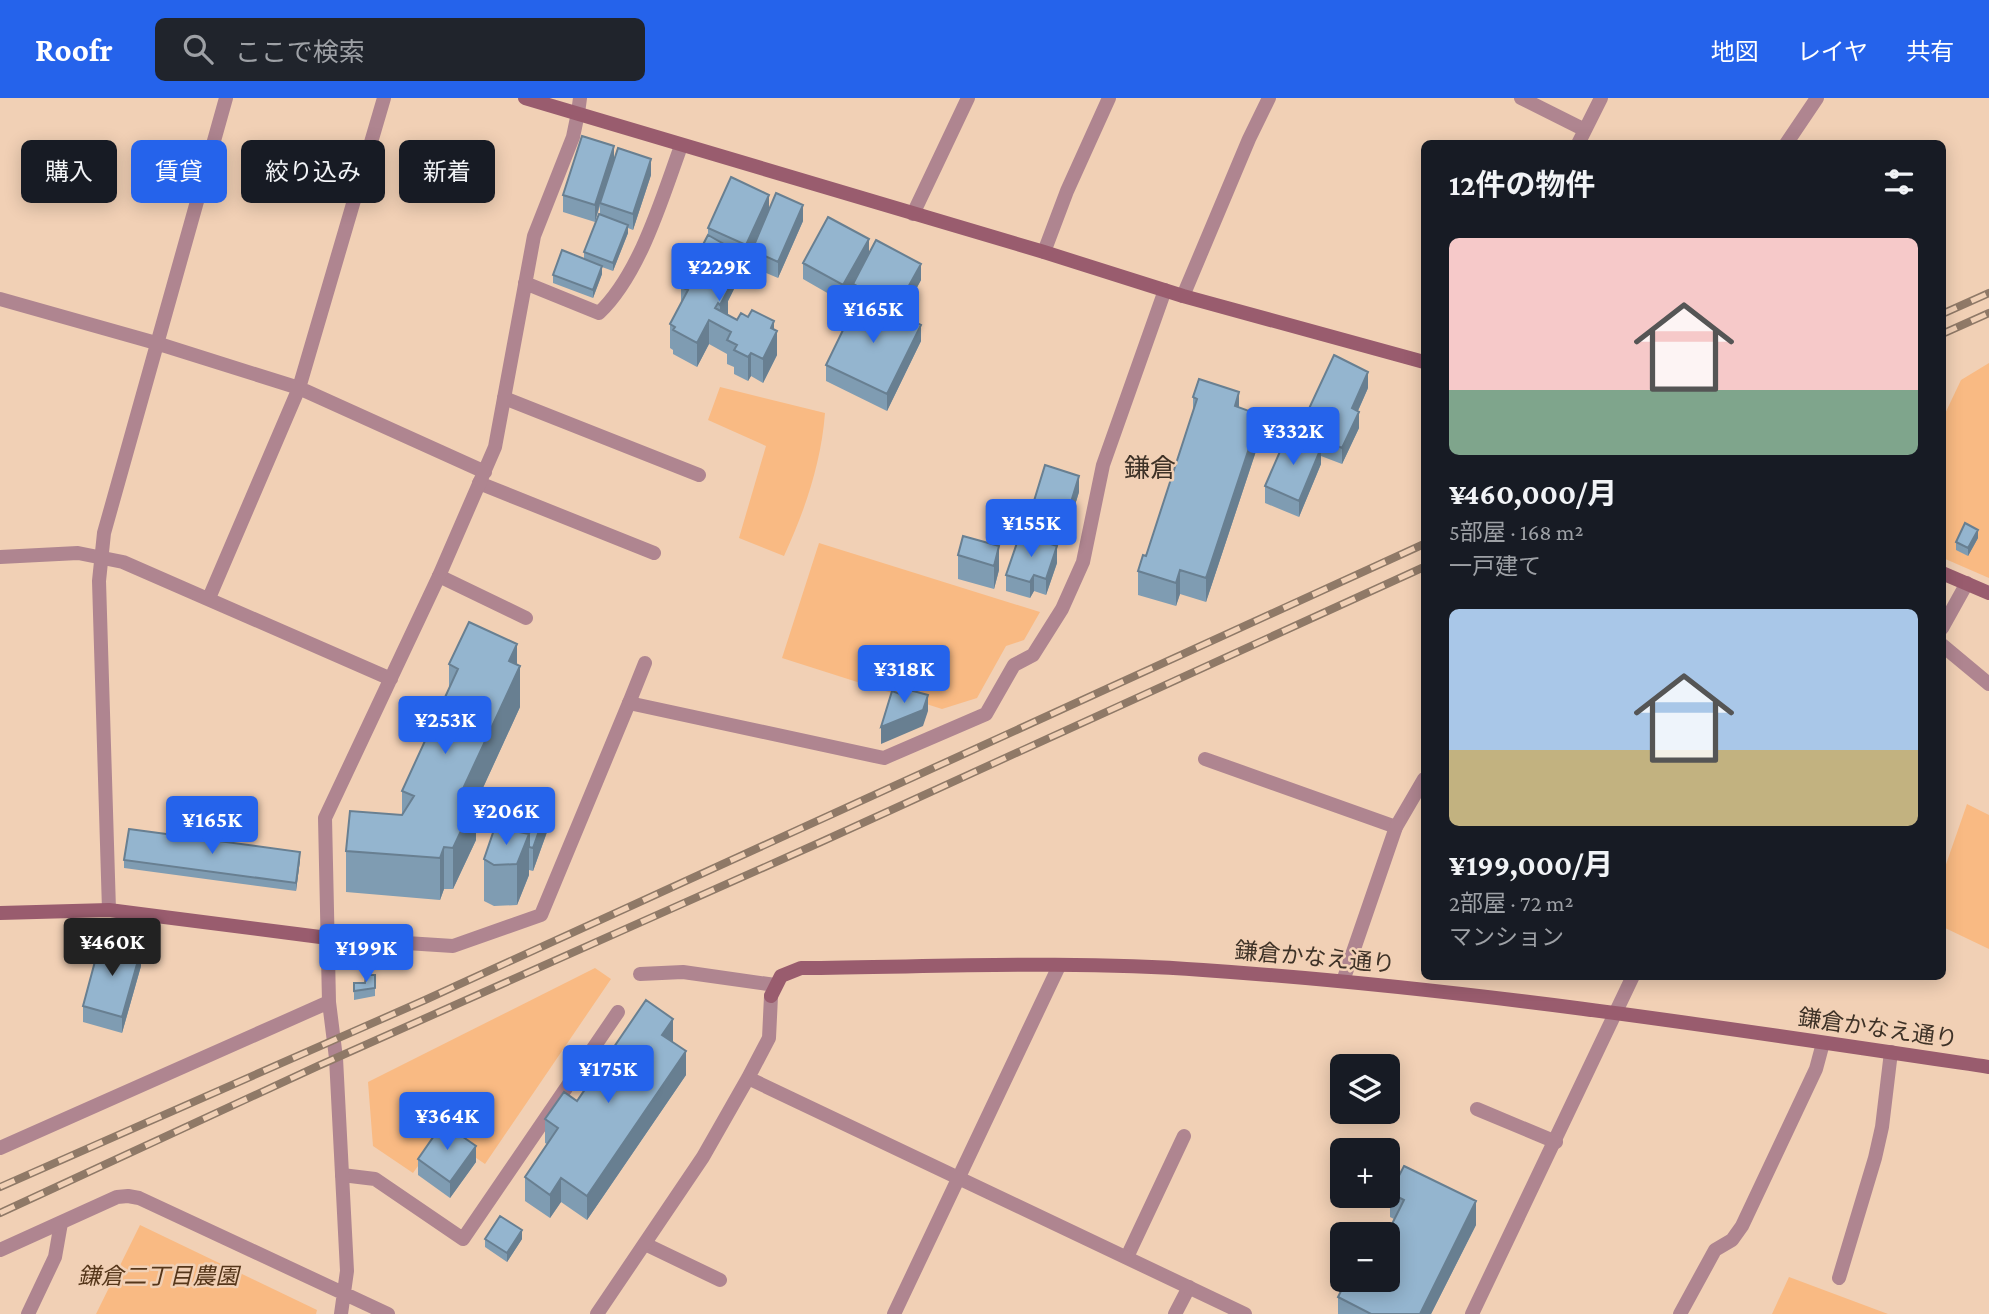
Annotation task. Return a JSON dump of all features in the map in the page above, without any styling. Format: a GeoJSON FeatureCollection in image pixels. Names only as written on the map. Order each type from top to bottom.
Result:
{"type":"FeatureCollection","features":[{"type":"Feature","properties":{"kind":"street"},"geometry":{"type":"LineString","coordinates":[[109,910],[99,581],[104,533],[226,98]]}},
{"type":"Feature","properties":{"kind":"street"},"geometry":{"type":"LineString","coordinates":[[209,598],[299,388],[384,98]]}},
{"type":"Feature","properties":{"kind":"street"},"geometry":{"type":"LineString","coordinates":[[525,98],[578,105],[681,146],[1044,252],[1183,296],[1421,361]]}},
{"type":"Feature","properties":{"kind":"street"},"geometry":{"type":"LineString","coordinates":[[914,214],[968,98]]}},
{"type":"Feature","properties":{"kind":"street"},"geometry":{"type":"LineString","coordinates":[[1044,252],[1067,191],[1109,98]]}},
{"type":"Feature","properties":{"kind":"street"},"geometry":{"type":"LineString","coordinates":[[1183,296],[1269,98]]}},
{"type":"Feature","properties":{"kind":"street"},"geometry":{"type":"LineString","coordinates":[[1521,98],[1585,130]]}},
{"type":"Feature","properties":{"kind":"street"},"geometry":{"type":"LineString","coordinates":[[1580,140],[1601,98]]}},
{"type":"Feature","properties":{"kind":"street"},"geometry":{"type":"LineString","coordinates":[[1789,140],[1817,98]]}},
{"type":"Feature","properties":{"kind":"street"},"geometry":{"type":"LineString","coordinates":[[341,1314],[347,1271],[336,1058],[329,1002],[325,818],[439,576],[495,447],[534,236],[573,137],[578,105]]}},
{"type":"Feature","properties":{"kind":"street"},"geometry":{"type":"LineString","coordinates":[[525,283],[599,313],[611,301],[649,235],[681,146]]}},
{"type":"Feature","properties":{"kind":"street"},"geometry":{"type":"LineString","coordinates":[[629,703],[884,758],[986,714],[1014,665],[1033,654],[1062,609],[1083,562],[1103,465],[1165,290]]}},
{"type":"Feature","properties":{"kind":"street"},"geometry":{"type":"LineString","coordinates":[[0,299],[156,343],[299,388],[482,477],[654,553]]}},
{"type":"Feature","properties":{"kind":"street"},"geometry":{"type":"LineString","coordinates":[[504,398],[699,475]]}},
{"type":"Feature","properties":{"kind":"street"},"geometry":{"type":"LineString","coordinates":[[0,557],[78,553],[123,562],[391,679]]}},
{"type":"Feature","properties":{"kind":"street"},"geometry":{"type":"LineString","coordinates":[[1946,575],[1989,593]]}},
{"type":"Feature","properties":{"kind":"street"},"geometry":{"type":"LineString","coordinates":[[439,576],[526,618]]}},
{"type":"Feature","properties":{"kind":"street"},"geometry":{"type":"LineString","coordinates":[[1946,621],[1967,583]]}},
{"type":"Feature","properties":{"kind":"street"},"geometry":{"type":"LineString","coordinates":[[1946,648],[1989,684]]}},
{"type":"Feature","properties":{"kind":"street"},"geometry":{"type":"LineString","coordinates":[[0,913],[109,910],[328,938],[453,946],[541,915],[645,663]]}},
{"type":"Feature","properties":{"kind":"street"},"geometry":{"type":"LineString","coordinates":[[1205,759],[1396,827]]}},
{"type":"Feature","properties":{"kind":"street"},"geometry":{"type":"LineString","coordinates":[[1343,981],[1396,827],[1421,784]]}},
{"type":"Feature","properties":{"kind":"street"},"geometry":{"type":"LineString","coordinates":[[894,1314],[1059,965]]}},
{"type":"Feature","properties":{"kind":"street","name":"鎌倉かなえ通り"},"geometry":{"type":"LineString","coordinates":[[773,990],[781,976],[801,968],[1059,965],[1199,970],[1343,981],[1616,1014],[1989,1067]]}},
{"type":"Feature","properties":{"kind":"street"},"geometry":{"type":"LineString","coordinates":[[597,1314],[703,1157],[769,1038],[773,990],[683,972],[640,974]]}},
{"type":"Feature","properties":{"kind":"street"},"geometry":{"type":"LineString","coordinates":[[1472,1314],[1631,980]]}},
{"type":"Feature","properties":{"kind":"street"},"geometry":{"type":"LineString","coordinates":[[0,1148],[329,1002]]}},
{"type":"Feature","properties":{"kind":"street"},"geometry":{"type":"LineString","coordinates":[[342,1175],[375,1179],[463,1239],[618,1012]]}},
{"type":"Feature","properties":{"kind":"street"},"geometry":{"type":"LineString","coordinates":[[1680,1314],[1715,1250],[1732,1240],[1742,1226],[1816,1069],[1823,1043]]}},
{"type":"Feature","properties":{"kind":"street"},"geometry":{"type":"LineString","coordinates":[[1839,1278],[1875,1158],[1882,1127],[1891,1052]]}},
{"type":"Feature","properties":{"kind":"street"},"geometry":{"type":"LineString","coordinates":[[748,1078],[1245,1314]]}},
{"type":"Feature","properties":{"kind":"street"},"geometry":{"type":"LineString","coordinates":[[1477,1109],[1556,1142]]}},
{"type":"Feature","properties":{"kind":"street"},"geometry":{"type":"LineString","coordinates":[[1127,1256],[1184,1136]]}},
{"type":"Feature","properties":{"kind":"street"},"geometry":{"type":"LineString","coordinates":[[0,1250],[117,1197],[128,1196],[139,1198],[388,1314]]}},
{"type":"Feature","properties":{"kind":"street"},"geometry":{"type":"LineString","coordinates":[[28,1314],[55,1257],[61,1223]]}},
{"type":"Feature","properties":{"kind":"street"},"geometry":{"type":"LineString","coordinates":[[645,1244],[720,1280]]}},
{"type":"Feature","properties":{"kind":"street"},"geometry":{"type":"LineString","coordinates":[[1175,1314],[1189,1287]]}},
{"type":"Feature","properties":{"kind":"green space"},"geometry":{"type":"Polygon","coordinates":[[[1989,363],[1989,578],[1946,559],[1946,412],[1961,380],[1989,363]]]}},
{"type":"Feature","properties":{"kind":"green space"},"geometry":{"type":"Polygon","coordinates":[[[720,387],[825,413],[811,486],[784,556],[739,538],[766,446],[708,420],[720,387]]]}},
{"type":"Feature","properties":{"kind":"green space"},"geometry":{"type":"Polygon","coordinates":[[[819,543],[1040,612],[1024,640],[1006,646],[977,698],[942,709],[782,658],[819,543]]]}},
{"type":"Feature","properties":{"kind":"green space"},"geometry":{"type":"Polygon","coordinates":[[[1967,804],[1989,815],[1989,949],[1946,928],[1946,864],[1967,804]]]}},
{"type":"Feature","properties":{"kind":"green space"},"geometry":{"type":"Polygon","coordinates":[[[595,968],[611,979],[485,1164],[441,1134],[413,1173],[373,1146],[368,1082],[595,968]]]}},
{"type":"Feature","properties":{"kind":"green space","name":"鎌倉二丁目農園"},"geometry":{"type":"Polygon","coordinates":[[[140,1225],[317,1310],[316,1314],[96,1314],[140,1225]]]}},
{"type":"Feature","properties":{"kind":"green space"},"geometry":{"type":"Polygon","coordinates":[[[1789,1277],[1888,1314],[1772,1314],[1789,1277]]]}},
{"type":"Feature","properties":{"kind":"building"},"geometry":{"type":"Polygon","coordinates":[[[582,136],[614,146],[595,205],[563,195],[582,136]]]}},
{"type":"Feature","properties":{"kind":"building"},"geometry":{"type":"Polygon","coordinates":[[[618,148],[651,159],[633,214],[600,203],[618,148]]]}},
{"type":"Feature","properties":{"kind":"building"},"geometry":{"type":"Polygon","coordinates":[[[731,177],[769,195],[746,245],[708,228],[731,177]]]}},
{"type":"Feature","properties":{"kind":"building"},"geometry":{"type":"Polygon","coordinates":[[[776,193],[803,205],[778,262],[752,250],[776,193]]]}},
{"type":"Feature","properties":{"kind":"building"},"geometry":{"type":"Polygon","coordinates":[[[599,214],[628,225],[613,263],[584,252],[599,214]]]}},
{"type":"Feature","properties":{"kind":"building"},"geometry":{"type":"Polygon","coordinates":[[[828,217],[869,239],[843,285],[803,263],[828,217]]]}},
{"type":"Feature","properties":{"kind":"building"},"geometry":{"type":"Polygon","coordinates":[[[708,235],[739,255],[722,287],[728,290],[720,305],[718,303],[715,308],[737,320],[741,313],[748,317],[752,310],[774,321],[771,328],[777,331],[763,359],[751,353],[748,357],[734,350],[737,345],[727,340],[731,332],[709,320],[697,343],[673,330],[675,327],[670,324],[688,290],[681,287],[708,235]]]}},
{"type":"Feature","properties":{"kind":"building"},"geometry":{"type":"Polygon","coordinates":[[[876,240],[921,264],[897,307],[853,284],[876,240]]]}},
{"type":"Feature","properties":{"kind":"building"},"geometry":{"type":"Polygon","coordinates":[[[562,250],[602,266],[593,290],[553,275],[562,250]]]}},
{"type":"Feature","properties":{"kind":"building"},"geometry":{"type":"Polygon","coordinates":[[[860,295],[921,325],[887,394],[826,365],[860,295]]]}},
{"type":"Feature","properties":{"kind":"building"},"geometry":{"type":"Polygon","coordinates":[[[1334,355],[1368,372],[1352,408],[1359,412],[1342,448],[1299,430],[1334,355]]]}},
{"type":"Feature","properties":{"kind":"building"},"geometry":{"type":"Polygon","coordinates":[[[1199,379],[1239,392],[1235,406],[1260,415],[1206,578],[1180,570],[1176,583],[1138,571],[1143,555],[1146,556],[1197,399],[1193,397],[1199,379]]]}},
{"type":"Feature","properties":{"kind":"building"},"geometry":{"type":"Polygon","coordinates":[[[1288,433],[1321,448],[1299,501],[1265,486],[1288,433]]]}},
{"type":"Feature","properties":{"kind":"building"},"geometry":{"type":"Polygon","coordinates":[[[1045,465],[1079,476],[1064,525],[1030,514],[1045,465]]]}},
{"type":"Feature","properties":{"kind":"building"},"geometry":{"type":"Polygon","coordinates":[[[1965,523],[1978,530],[1968,548],[1956,542],[1965,523]]]}},
{"type":"Feature","properties":{"kind":"building"},"geometry":{"type":"Polygon","coordinates":[[[1020,534],[1057,546],[1046,579],[1034,575],[1030,582],[1006,575],[1020,534]]]}},
{"type":"Feature","properties":{"kind":"building"},"geometry":{"type":"Polygon","coordinates":[[[963,536],[999,546],[994,566],[958,555],[963,536]]]}},
{"type":"Feature","properties":{"kind":"building"},"geometry":{"type":"Polygon","coordinates":[[[469,622],[517,644],[509,661],[520,666],[461,793],[476,799],[453,848],[444,847],[440,858],[346,851],[350,811],[402,815],[414,796],[402,791],[458,669],[449,664],[469,622]]]}},
{"type":"Feature","properties":{"kind":"building"},"geometry":{"type":"Polygon","coordinates":[[[902,688],[928,695],[923,710],[881,727],[892,691],[900,694],[902,688]]]}},
{"type":"Feature","properties":{"kind":"building"},"geometry":{"type":"Polygon","coordinates":[[[517,797],[547,808],[533,848],[529,847],[529,834],[499,827],[507,806],[513,808],[517,797]]]}},
{"type":"Feature","properties":{"kind":"building"},"geometry":{"type":"Polygon","coordinates":[[[495,827],[529,834],[517,864],[494,865],[484,859],[495,827]]]}},
{"type":"Feature","properties":{"kind":"building"},"geometry":{"type":"Polygon","coordinates":[[[129,829],[300,852],[296,883],[124,860],[129,829]]]}},
{"type":"Feature","properties":{"kind":"building"},"geometry":{"type":"Polygon","coordinates":[[[101,939],[141,950],[122,1017],[83,1006],[101,939]]]}},
{"type":"Feature","properties":{"kind":"building"},"geometry":{"type":"Polygon","coordinates":[[[366,975],[375,975],[375,988],[354,991],[354,983],[365,983],[366,975]]]}},
{"type":"Feature","properties":{"kind":"building"},"geometry":{"type":"Polygon","coordinates":[[[646,1000],[673,1019],[662,1035],[686,1051],[587,1196],[561,1178],[550,1195],[525,1177],[558,1128],[545,1119],[564,1092],[577,1101],[646,1000]]]}},
{"type":"Feature","properties":{"kind":"building"},"geometry":{"type":"Polygon","coordinates":[[[443,1123],[476,1146],[450,1182],[418,1159],[443,1123]]]}},
{"type":"Feature","properties":{"kind":"building"},"geometry":{"type":"Polygon","coordinates":[[[1404,1166],[1476,1201],[1420,1314],[1371,1314],[1338,1297],[1340,1292],[1400,1292],[1400,1222],[1393,1222],[1404,1200],[1400,1198],[1400,1174],[1404,1166]]]}},
{"type":"Feature","properties":{"kind":"building"},"geometry":{"type":"Polygon","coordinates":[[[500,1216],[522,1230],[507,1253],[485,1239],[500,1216]]]}},
{"type":"Feature","properties":{"kind":"railway"},"geometry":{"type":"LineString","coordinates":[[1946,312],[1989,293]]}},
{"type":"Feature","properties":{"kind":"railway"},"geometry":{"type":"LineString","coordinates":[[1946,332],[1989,313]]}},
{"type":"Feature","properties":{"kind":"railway"},"geometry":{"type":"LineString","coordinates":[[0,1187],[425,1000],[1421,545]]}},
{"type":"Feature","properties":{"kind":"railway"},"geometry":{"type":"LineString","coordinates":[[0,1213],[318,1066],[821,842],[1421,568]]}},
{"type":"Feature","properties":{"kind":"district","name":"鎌倉"},"geometry":{"type":"Point","coordinates":[1150,468]}}]}
